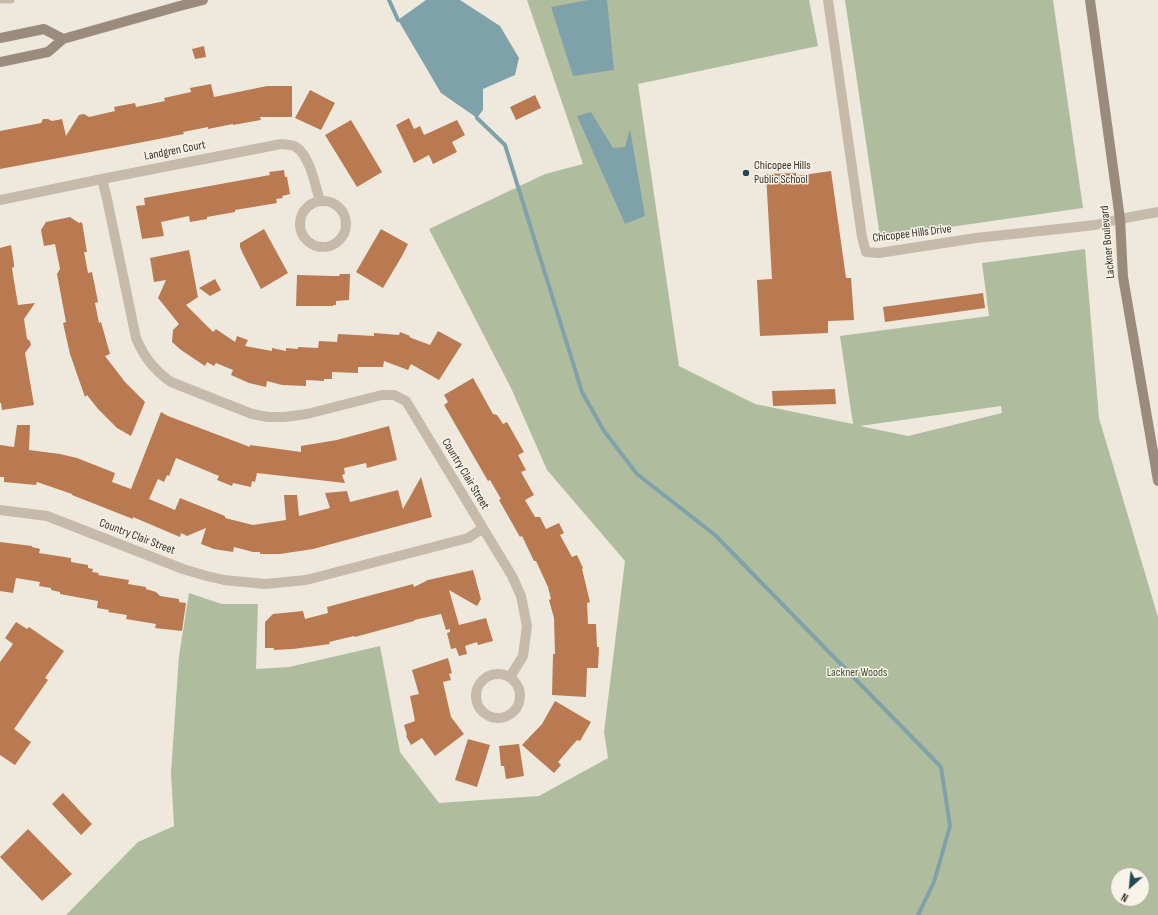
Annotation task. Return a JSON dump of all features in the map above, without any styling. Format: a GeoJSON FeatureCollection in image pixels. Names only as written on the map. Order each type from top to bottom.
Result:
{"type":"FeatureCollection","features":[{"type":"Feature","properties":{"kind":"main road"},"geometry":{"type":"LineString","coordinates":[[0,62],[48,52],[63,39],[176,6],[203,0]]}},
{"type":"Feature","properties":{"kind":"main road","name":"Lackner Boulevard"},"geometry":{"type":"LineString","coordinates":[[1090,0],[1120,219],[1123,277],[1158,481]]}},
{"type":"Feature","properties":{"kind":"main road"},"geometry":{"type":"LineString","coordinates":[[0,38],[44,29],[63,39]]}},
{"type":"Feature","properties":{"kind":"street","name":"Chicopee Hills Drive"},"geometry":{"type":"LineString","coordinates":[[828,0],[862,237],[866,252],[879,253],[976,238],[1095,225],[1120,219]]}},
{"type":"Feature","properties":{"kind":"street","name":"Landgren Court"},"geometry":{"type":"LineString","coordinates":[[0,200],[281,144],[295,146],[303,153],[308,163],[320,201]]}},
{"type":"Feature","properties":{"kind":"street","name":"Country Clair Street"},"geometry":{"type":"LineString","coordinates":[[0,510],[47,516],[183,569],[207,576],[224,580],[265,584],[306,580],[468,538],[482,529],[406,401],[394,395],[382,395],[306,414],[284,417],[268,417],[252,414],[171,382],[153,367],[146,358],[136,338],[102,179]]}},
{"type":"Feature","properties":{"kind":"street"},"geometry":{"type":"LineString","coordinates":[[320,201],[332,202],[339,207],[346,221],[346,230],[339,241],[324,247],[309,243],[304,238],[300,230],[299,222],[301,214],[306,208],[312,203],[320,201]]}},
{"type":"Feature","properties":{"kind":"street"},"geometry":{"type":"LineString","coordinates":[[1120,219],[1158,212]]}},
{"type":"Feature","properties":{"kind":"street"},"geometry":{"type":"LineString","coordinates":[[482,529],[512,576],[521,596],[527,626],[523,656],[510,676]]}},
{"type":"Feature","properties":{"kind":"street"},"geometry":{"type":"LineString","coordinates":[[494,674],[510,676],[520,689],[521,698],[517,708],[505,717],[496,718],[486,714],[479,706],[477,701],[476,693],[480,682],[494,674]]}},
{"type":"Feature","properties":{"kind":"lane"},"geometry":{"type":"LineString","coordinates":[[2,0],[11,0]]}},
{"type":"Feature","properties":{"kind":"green space","name":"Lackner Woods"},"geometry":{"type":"Polygon","coordinates":[[[527,0],[809,0],[818,46],[638,84],[679,366],[755,404],[853,424],[840,336],[989,316],[982,263],[1085,249],[1099,418],[1158,617],[1158,915],[66,915],[138,842],[174,826],[171,773],[179,656],[189,593],[222,604],[258,604],[256,669],[289,667],[380,646],[400,752],[439,803],[539,796],[608,758],[604,732],[625,561],[547,470],[511,388],[429,229],[545,174],[583,164],[527,0]],[[1001,406],[860,426],[908,436],[1002,413],[1001,406]]]}},
{"type":"Feature","properties":{"kind":"green space"},"geometry":{"type":"Polygon","coordinates":[[[845,0],[1053,0],[1083,208],[880,237],[845,0]]]}},
{"type":"Feature","properties":{"kind":"water"},"geometry":{"type":"Polygon","coordinates":[[[426,0],[460,0],[500,26],[519,58],[515,75],[483,89],[483,110],[477,118],[441,93],[398,20],[426,0]]]}},
{"type":"Feature","properties":{"kind":"water"},"geometry":{"type":"Polygon","coordinates":[[[588,0],[607,0],[614,70],[573,76],[551,7],[588,0]]]}},
{"type":"Feature","properties":{"kind":"water"},"geometry":{"type":"Polygon","coordinates":[[[591,112],[613,148],[625,147],[630,129],[645,216],[625,224],[577,116],[591,112]]]}},
{"type":"Feature","properties":{"kind":"building"},"geometry":{"type":"Polygon","coordinates":[[[204,46],[206,57],[195,59],[192,49],[204,46]]]}},
{"type":"Feature","properties":{"kind":"building"},"geometry":{"type":"Polygon","coordinates":[[[211,84],[214,97],[267,86],[292,86],[292,117],[260,117],[261,120],[208,129],[208,127],[183,132],[184,134],[0,169],[0,131],[41,123],[43,119],[52,121],[62,119],[66,136],[79,115],[84,114],[89,117],[115,111],[114,107],[135,103],[136,107],[165,101],[164,98],[191,92],[190,88],[211,84]]]}},
{"type":"Feature","properties":{"kind":"building"},"geometry":{"type":"Polygon","coordinates":[[[310,90],[335,103],[321,130],[295,118],[310,90]]]}},
{"type":"Feature","properties":{"kind":"building"},"geometry":{"type":"Polygon","coordinates":[[[535,95],[541,108],[516,120],[510,107],[535,95]]]}},
{"type":"Feature","properties":{"kind":"building"},"geometry":{"type":"Polygon","coordinates":[[[409,118],[414,129],[420,126],[424,135],[457,120],[465,135],[452,142],[457,152],[433,164],[429,155],[414,163],[396,125],[409,118]]]}},
{"type":"Feature","properties":{"kind":"building"},"geometry":{"type":"Polygon","coordinates":[[[351,120],[382,172],[357,187],[325,135],[351,120]]]}},
{"type":"Feature","properties":{"kind":"building"},"geometry":{"type":"Polygon","coordinates":[[[284,170],[285,177],[287,177],[290,194],[282,196],[283,198],[276,199],[277,203],[235,210],[235,212],[190,222],[189,216],[161,222],[164,236],[142,239],[136,206],[145,205],[144,198],[270,175],[269,172],[284,170]]]}},
{"type":"Feature","properties":{"kind":"building"},"geometry":{"type":"Polygon","coordinates":[[[831,171],[846,278],[851,278],[854,320],[828,321],[828,333],[760,336],[757,280],[772,279],[766,174],[796,173],[796,176],[831,171]]]}},
{"type":"Feature","properties":{"kind":"building"},"geometry":{"type":"Polygon","coordinates":[[[70,217],[79,223],[82,222],[87,252],[84,252],[88,273],[92,272],[98,302],[95,303],[99,323],[101,322],[110,354],[105,356],[125,382],[145,402],[131,436],[117,428],[98,409],[87,395],[85,397],[70,354],[63,323],[66,322],[57,274],[60,269],[55,244],[44,246],[41,230],[46,222],[70,217]]]}},
{"type":"Feature","properties":{"kind":"building"},"geometry":{"type":"Polygon","coordinates":[[[264,229],[288,273],[261,289],[243,254],[240,243],[264,229]]]}},
{"type":"Feature","properties":{"kind":"building"},"geometry":{"type":"Polygon","coordinates":[[[381,229],[408,244],[383,288],[356,272],[381,229]]]}},
{"type":"Feature","properties":{"kind":"building"},"geometry":{"type":"Polygon","coordinates":[[[11,245],[14,264],[14,267],[12,268],[18,305],[35,303],[24,319],[27,339],[30,341],[31,345],[25,353],[34,405],[2,410],[0,403],[0,248],[11,245]]]}},
{"type":"Feature","properties":{"kind":"building"},"geometry":{"type":"Polygon","coordinates":[[[189,250],[198,297],[186,305],[213,332],[216,329],[235,342],[237,336],[248,340],[245,346],[272,351],[272,348],[286,351],[286,348],[318,348],[319,341],[337,342],[338,334],[374,336],[374,333],[399,335],[400,332],[430,345],[438,331],[462,344],[439,380],[411,364],[408,370],[384,361],[383,367],[358,367],[358,373],[332,372],[332,379],[324,379],[324,381],[306,380],[306,386],[282,385],[267,381],[266,387],[249,383],[231,375],[233,370],[216,363],[214,366],[207,362],[205,366],[172,342],[173,330],[179,324],[158,298],[166,280],[154,282],[150,258],[189,250]]]}},
{"type":"Feature","properties":{"kind":"building"},"geometry":{"type":"Polygon","coordinates":[[[340,274],[350,274],[349,300],[336,301],[336,305],[333,306],[296,306],[297,275],[339,276],[340,274]]]}},
{"type":"Feature","properties":{"kind":"building"},"geometry":{"type":"Polygon","coordinates":[[[215,279],[221,290],[210,296],[199,288],[215,279]]]}},
{"type":"Feature","properties":{"kind":"building"},"geometry":{"type":"Polygon","coordinates":[[[983,293],[985,308],[885,322],[883,307],[983,293]]]}},
{"type":"Feature","properties":{"kind":"building"},"geometry":{"type":"Polygon","coordinates":[[[473,378],[493,414],[497,415],[503,424],[507,422],[524,452],[518,455],[526,470],[521,472],[534,495],[525,500],[535,517],[540,517],[546,529],[559,523],[564,533],[560,535],[572,557],[577,555],[583,568],[590,602],[587,603],[588,624],[596,624],[597,647],[599,647],[598,668],[587,668],[586,697],[552,695],[553,654],[555,654],[554,618],[549,600],[551,599],[548,587],[522,536],[520,537],[499,500],[501,499],[490,480],[488,481],[444,405],[448,402],[444,395],[473,378]]]}},
{"type":"Feature","properties":{"kind":"building"},"geometry":{"type":"Polygon","coordinates":[[[835,389],[836,404],[773,406],[772,391],[835,389]]]}},
{"type":"Feature","properties":{"kind":"building"},"geometry":{"type":"Polygon","coordinates":[[[161,412],[250,447],[250,445],[301,452],[301,446],[337,440],[389,426],[397,460],[367,468],[366,463],[344,468],[345,474],[342,475],[345,483],[257,473],[255,482],[252,481],[251,487],[233,483],[232,486],[217,480],[219,476],[176,458],[169,476],[167,475],[164,482],[158,479],[149,499],[175,510],[180,498],[225,516],[225,518],[253,525],[286,520],[284,495],[297,495],[299,516],[330,508],[325,493],[347,491],[350,502],[398,490],[403,509],[421,477],[432,517],[313,549],[280,554],[260,554],[260,552],[253,552],[234,547],[233,552],[214,549],[201,544],[206,528],[187,536],[181,533],[180,537],[133,517],[133,519],[72,494],[37,482],[36,485],[4,482],[4,477],[0,477],[0,445],[14,447],[17,425],[30,425],[29,450],[77,458],[115,473],[112,482],[131,489],[161,412]]]}},
{"type":"Feature","properties":{"kind":"building"},"geometry":{"type":"Polygon","coordinates":[[[0,542],[32,546],[40,549],[39,553],[71,558],[71,562],[88,565],[88,568],[93,569],[92,572],[99,573],[98,575],[129,580],[128,584],[146,587],[146,589],[156,592],[160,596],[179,599],[179,602],[186,603],[182,631],[155,628],[156,624],[126,619],[127,615],[108,612],[109,610],[97,608],[98,601],[60,594],[60,592],[51,590],[51,588],[39,586],[40,582],[16,578],[13,593],[0,591],[0,542]]]}},
{"type":"Feature","properties":{"kind":"building"},"geometry":{"type":"Polygon","coordinates":[[[473,570],[481,599],[477,606],[449,590],[459,625],[486,618],[493,641],[478,645],[477,642],[465,646],[467,654],[459,656],[456,648],[451,649],[447,633],[450,632],[450,629],[446,630],[441,614],[355,637],[329,642],[330,644],[293,649],[274,650],[274,648],[265,648],[265,622],[273,614],[303,611],[305,619],[328,613],[327,607],[413,584],[414,587],[428,580],[473,570]]]}},
{"type":"Feature","properties":{"kind":"building"},"geometry":{"type":"Polygon","coordinates":[[[16,622],[27,629],[29,627],[64,651],[45,678],[48,680],[14,729],[31,742],[15,765],[0,755],[0,662],[13,644],[5,638],[16,622]]]}},
{"type":"Feature","properties":{"kind":"building"},"geometry":{"type":"Polygon","coordinates":[[[448,658],[452,673],[449,674],[451,680],[443,682],[451,717],[464,734],[435,756],[422,738],[411,745],[406,736],[404,725],[415,721],[410,696],[419,694],[412,670],[448,658]]]}},
{"type":"Feature","properties":{"kind":"building"},"geometry":{"type":"Polygon","coordinates":[[[555,701],[591,722],[580,741],[577,740],[558,762],[561,765],[554,773],[522,745],[542,724],[555,701]]]}},
{"type":"Feature","properties":{"kind":"building"},"geometry":{"type":"Polygon","coordinates":[[[468,739],[490,745],[477,787],[455,780],[468,739]]]}},
{"type":"Feature","properties":{"kind":"building"},"geometry":{"type":"Polygon","coordinates":[[[519,744],[524,776],[506,779],[504,766],[501,766],[499,746],[519,744]]]}},
{"type":"Feature","properties":{"kind":"building"},"geometry":{"type":"Polygon","coordinates":[[[63,793],[92,824],[81,835],[52,804],[63,793]]]}},
{"type":"Feature","properties":{"kind":"building"},"geometry":{"type":"Polygon","coordinates":[[[28,829],[72,874],[42,901],[0,857],[28,829]]]}},
{"type":"Feature","properties":{"kind":"waterway"},"geometry":{"type":"LineString","coordinates":[[389,0],[398,20]]}},
{"type":"Feature","properties":{"kind":"waterway"},"geometry":{"type":"LineString","coordinates":[[477,118],[505,145],[582,392],[604,431],[637,474],[715,535],[941,767],[950,826],[934,882],[918,915]]}},
{"type":"Feature","properties":{"kind":"place","name":"Chicopee Hills Public School"},"geometry":{"type":"Point","coordinates":[746,173]}}]}
